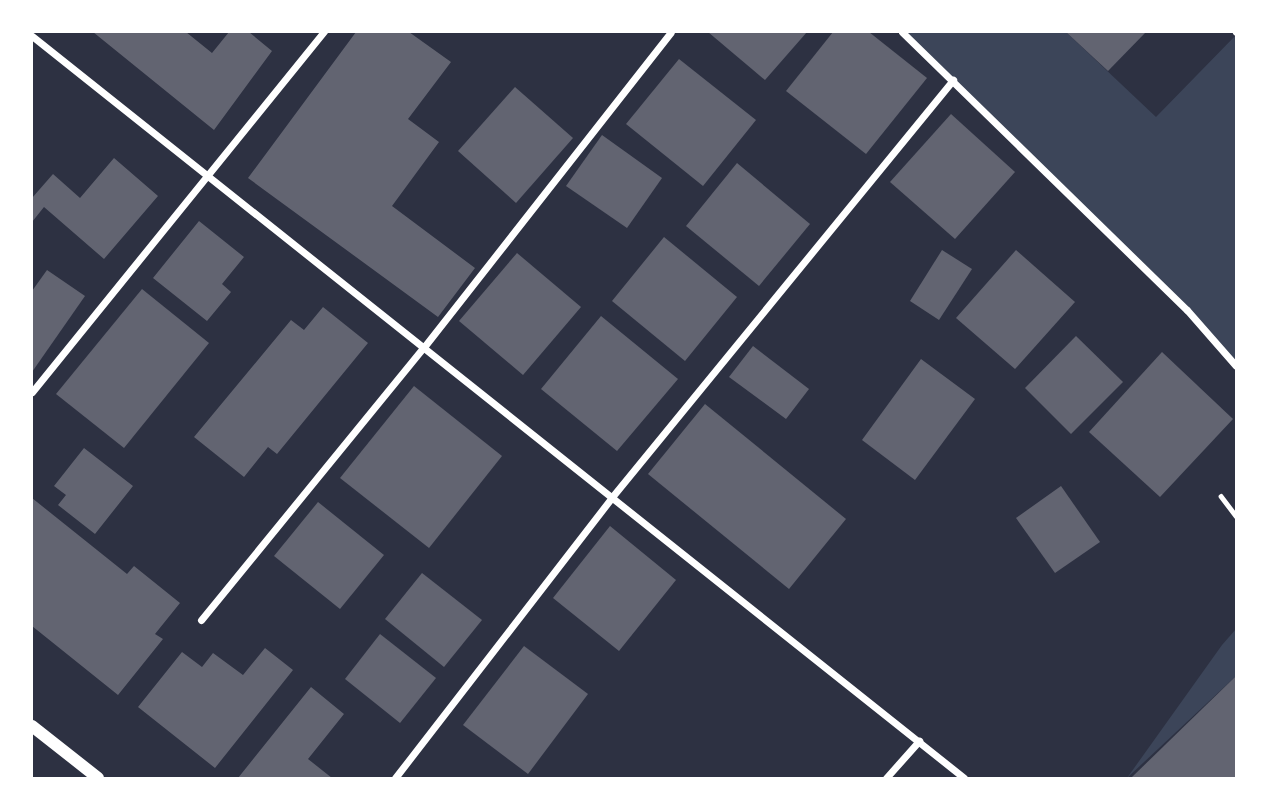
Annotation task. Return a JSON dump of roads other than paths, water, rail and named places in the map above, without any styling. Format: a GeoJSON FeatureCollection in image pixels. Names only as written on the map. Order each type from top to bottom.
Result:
{"type":"FeatureCollection","features":[{"type":"Feature","properties":{"kind":"street"},"geometry":{"type":"LineString","coordinates":[[32,392],[324,32]]}},
{"type":"Feature","properties":{"kind":"street"},"geometry":{"type":"LineString","coordinates":[[201,620],[424,348],[671,32]]}},
{"type":"Feature","properties":{"kind":"street"},"geometry":{"type":"LineString","coordinates":[[902,32],[1187,310],[1237,366]]}},
{"type":"Feature","properties":{"kind":"street"},"geometry":{"type":"LineString","coordinates":[[32,36],[964,779]]}},
{"type":"Feature","properties":{"kind":"street"},"geometry":{"type":"LineString","coordinates":[[395,779],[612,496],[953,80]]}},
{"type":"Feature","properties":{"kind":"street"},"geometry":{"type":"LineString","coordinates":[[32,726],[98,779]]}},
{"type":"Feature","properties":{"kind":"street"},"geometry":{"type":"LineString","coordinates":[[886,779],[919,741]]}}]}
